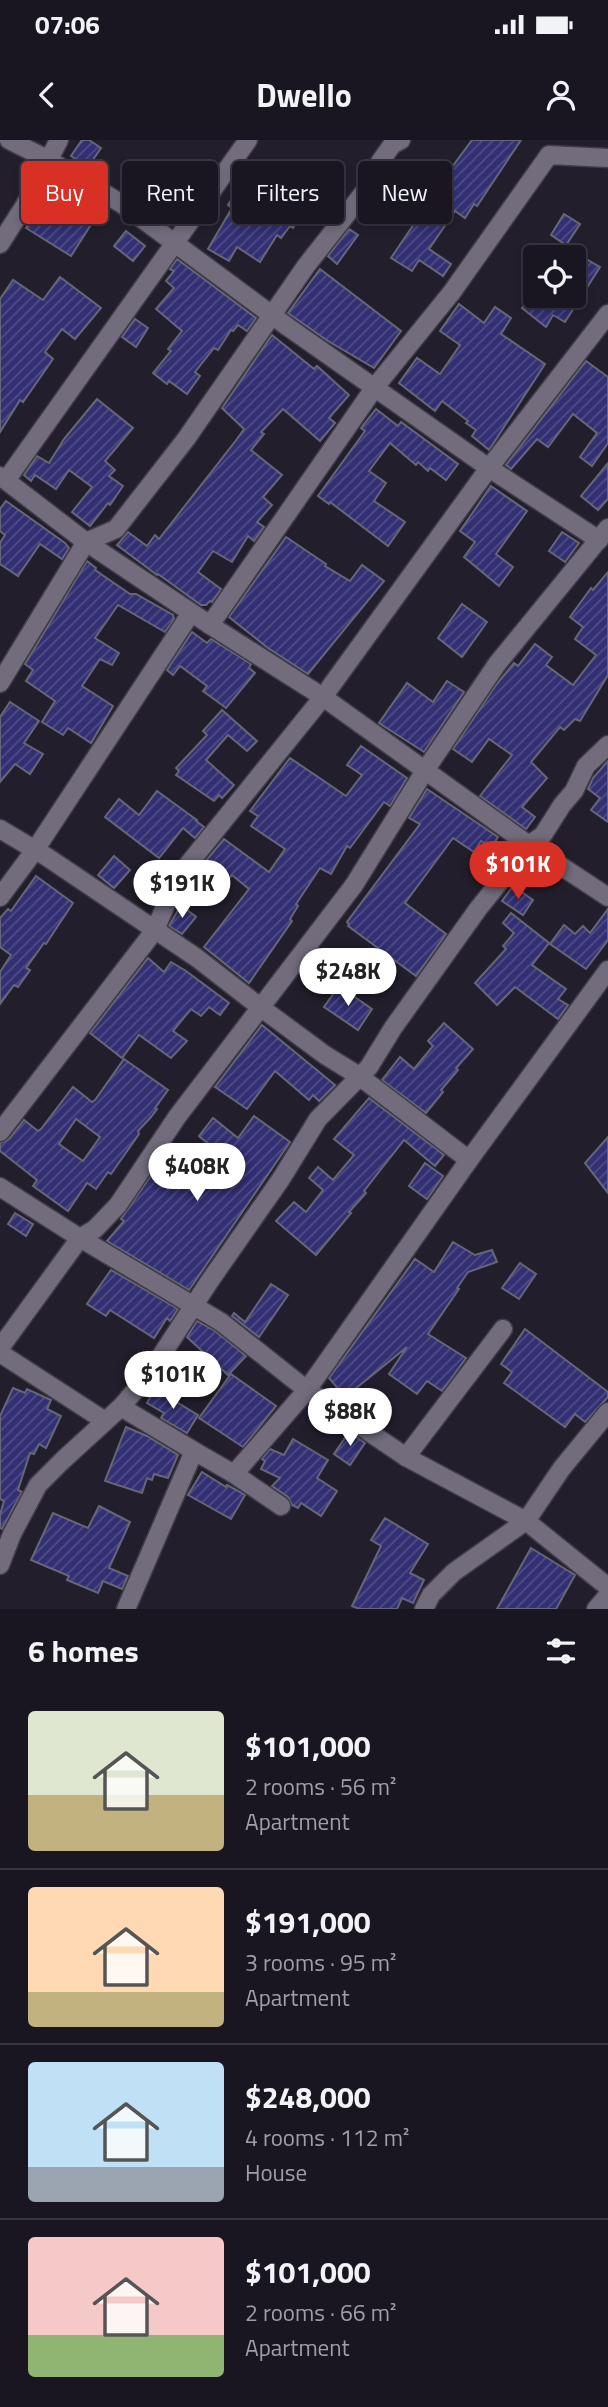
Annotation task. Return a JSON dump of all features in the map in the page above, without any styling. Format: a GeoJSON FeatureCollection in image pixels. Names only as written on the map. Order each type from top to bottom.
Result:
{"type":"FeatureCollection","features":[{"type":"Feature","properties":{"kind":"street"},"geometry":{"type":"LineString","coordinates":[[0,1348],[80,1238],[95,1229],[118,1205],[177,1117],[354,886],[426,769],[497,664],[603,534],[489,468],[271,315],[122,204],[47,159],[9,140]]}},
{"type":"Feature","properties":{"kind":"street"},"geometry":{"type":"LineString","coordinates":[[0,244],[25,205],[59,140]]}},
{"type":"Feature","properties":{"kind":"street"},"geometry":{"type":"LineString","coordinates":[[248,140],[4,477],[86,542],[209,625],[323,697],[529,845],[608,897]]}},
{"type":"Feature","properties":{"kind":"street"},"geometry":{"type":"LineString","coordinates":[[0,683],[86,542],[116,529],[186,439],[306,266],[368,187],[392,145],[401,140]]}},
{"type":"Feature","properties":{"kind":"street"},"geometry":{"type":"LineString","coordinates":[[209,625],[375,387],[452,292],[549,155],[608,158]]}},
{"type":"Feature","properties":{"kind":"street"},"geometry":{"type":"LineString","coordinates":[[0,1132],[155,930],[178,877],[323,697],[489,468],[608,314]]}},
{"type":"Feature","properties":{"kind":"street"},"geometry":{"type":"LineString","coordinates":[[0,897],[35,850],[191,613]]}},
{"type":"Feature","properties":{"kind":"street"},"geometry":{"type":"LineString","coordinates":[[0,1565],[12,1534],[38,1485],[121,1407],[150,1373],[281,1179],[318,1119],[369,1067],[393,1028],[478,909],[529,845],[543,835],[562,804],[574,791],[586,766],[608,745]]}},
{"type":"Feature","properties":{"kind":"street"},"geometry":{"type":"LineString","coordinates":[[0,829],[197,958],[469,1160]]}},
{"type":"Feature","properties":{"kind":"street"},"geometry":{"type":"LineString","coordinates":[[234,1474],[307,1390],[469,1160],[608,970]]}},
{"type":"Feature","properties":{"kind":"street"},"geometry":{"type":"LineString","coordinates":[[0,1187],[220,1322],[307,1390],[406,1457],[526,1521],[608,1587]]}},
{"type":"Feature","properties":{"kind":"street"},"geometry":{"type":"LineString","coordinates":[[406,1457],[503,1329]]}},
{"type":"Feature","properties":{"kind":"street"},"geometry":{"type":"LineString","coordinates":[[0,1353],[105,1421]]}},
{"type":"Feature","properties":{"kind":"street"},"geometry":{"type":"LineString","coordinates":[[121,1407],[234,1474],[281,1506]]}},
{"type":"Feature","properties":{"kind":"street"},"geometry":{"type":"LineString","coordinates":[[424,1609],[432,1595],[454,1572],[526,1521],[562,1468],[608,1412]]}},
{"type":"Feature","properties":{"kind":"street"},"geometry":{"type":"LineString","coordinates":[[126,1609],[194,1451]]}},
{"type":"Feature","properties":{"kind":"street"},"geometry":{"type":"LineString","coordinates":[[596,1609],[608,1595]]}},
{"type":"Feature","properties":{"kind":"building"},"geometry":{"type":"Polygon","coordinates":[[[82,140],[89,140],[101,148],[92,161],[79,161],[71,156],[82,140]]]}},
{"type":"Feature","properties":{"kind":"building"},"geometry":{"type":"Polygon","coordinates":[[[472,140],[521,140],[477,206],[474,204],[465,218],[455,211],[452,215],[452,167],[472,140]]]}},
{"type":"Feature","properties":{"kind":"building"},"geometry":{"type":"Polygon","coordinates":[[[232,208],[232,224],[295,224],[293,228],[290,226],[281,238],[277,235],[260,262],[237,247],[229,261],[208,249],[232,208]]]}},
{"type":"Feature","properties":{"kind":"building"},"geometry":{"type":"Polygon","coordinates":[[[564,214],[580,224],[566,245],[551,235],[564,214]]]}},
{"type":"Feature","properties":{"kind":"building"},"geometry":{"type":"Polygon","coordinates":[[[29,224],[91,224],[71,256],[26,228],[29,224]]]}},
{"type":"Feature","properties":{"kind":"building"},"geometry":{"type":"Polygon","coordinates":[[[414,224],[446,224],[429,249],[451,264],[443,276],[419,260],[412,271],[391,258],[414,224]]]}},
{"type":"Feature","properties":{"kind":"building"},"geometry":{"type":"Polygon","coordinates":[[[349,229],[358,235],[337,264],[328,256],[349,229]]]}},
{"type":"Feature","properties":{"kind":"building"},"geometry":{"type":"Polygon","coordinates":[[[126,231],[145,246],[133,261],[114,246],[126,231]]]}},
{"type":"Feature","properties":{"kind":"building"},"geometry":{"type":"Polygon","coordinates":[[[177,259],[256,318],[247,331],[238,325],[231,330],[218,350],[214,348],[195,372],[200,376],[187,394],[153,373],[171,351],[168,349],[182,331],[156,309],[174,288],[166,281],[174,271],[170,269],[177,259]]]}},
{"type":"Feature","properties":{"kind":"building"},"geometry":{"type":"Polygon","coordinates":[[[586,259],[600,267],[586,289],[586,259]]]}},
{"type":"Feature","properties":{"kind":"building"},"geometry":{"type":"Polygon","coordinates":[[[320,269],[401,331],[374,368],[288,313],[320,269]]]}},
{"type":"Feature","properties":{"kind":"building"},"geometry":{"type":"Polygon","coordinates":[[[60,277],[101,308],[75,339],[62,329],[45,352],[53,359],[23,402],[20,400],[0,432],[0,299],[13,280],[43,300],[60,277]]]}},
{"type":"Feature","properties":{"kind":"building"},"geometry":{"type":"Polygon","coordinates":[[[459,304],[484,323],[495,307],[511,318],[501,334],[545,364],[489,450],[472,436],[476,430],[466,423],[468,421],[442,401],[435,411],[399,383],[417,358],[440,374],[460,345],[440,331],[459,304]]]}},
{"type":"Feature","properties":{"kind":"building"},"geometry":{"type":"Polygon","coordinates":[[[522,308],[574,308],[565,322],[553,315],[546,327],[522,308]]]}},
{"type":"Feature","properties":{"kind":"building"},"geometry":{"type":"Polygon","coordinates":[[[135,319],[148,328],[136,347],[122,337],[135,319]]]}},
{"type":"Feature","properties":{"kind":"building"},"geometry":{"type":"Polygon","coordinates":[[[272,335],[314,369],[317,366],[349,395],[329,418],[335,423],[320,441],[283,409],[261,432],[264,434],[251,450],[282,475],[263,497],[272,505],[257,522],[264,527],[254,541],[248,536],[232,562],[213,551],[198,572],[221,589],[212,602],[201,605],[117,545],[128,532],[147,546],[155,535],[159,539],[237,439],[244,429],[222,408],[272,335]]]}},
{"type":"Feature","properties":{"kind":"building"},"geometry":{"type":"Polygon","coordinates":[[[586,361],[608,377],[608,443],[592,466],[580,457],[597,433],[573,414],[548,447],[537,439],[511,469],[506,465],[586,361]]]}},
{"type":"Feature","properties":{"kind":"building"},"geometry":{"type":"Polygon","coordinates":[[[97,399],[133,428],[105,461],[115,470],[109,476],[123,486],[90,526],[72,512],[92,487],[69,470],[56,489],[35,475],[31,481],[24,475],[37,456],[49,463],[64,439],[97,399]]]}},
{"type":"Feature","properties":{"kind":"building"},"geometry":{"type":"Polygon","coordinates":[[[376,409],[398,426],[401,422],[458,464],[446,480],[430,468],[428,471],[418,462],[416,465],[390,443],[369,471],[386,483],[374,501],[405,522],[388,546],[318,496],[365,431],[361,428],[376,409]]]}},
{"type":"Feature","properties":{"kind":"building"},"geometry":{"type":"Polygon","coordinates":[[[608,463],[608,499],[598,510],[581,496],[608,463]]]}},
{"type":"Feature","properties":{"kind":"building"},"geometry":{"type":"Polygon","coordinates":[[[491,486],[527,511],[496,554],[513,567],[499,586],[464,557],[475,542],[460,531],[491,486]]]}},
{"type":"Feature","properties":{"kind":"building"},"geometry":{"type":"Polygon","coordinates":[[[6,501],[65,543],[69,548],[62,559],[40,544],[18,576],[0,564],[0,543],[5,535],[0,531],[0,509],[6,501]]]}},
{"type":"Feature","properties":{"kind":"building"},"geometry":{"type":"Polygon","coordinates":[[[562,532],[579,543],[565,562],[549,551],[562,532]]]}},
{"type":"Feature","properties":{"kind":"building"},"geometry":{"type":"Polygon","coordinates":[[[286,537],[350,581],[362,565],[384,581],[308,674],[268,648],[229,617],[286,537]]]}},
{"type":"Feature","properties":{"kind":"building"},"geometry":{"type":"Polygon","coordinates":[[[87,561],[95,570],[130,594],[136,594],[173,615],[174,619],[165,632],[118,605],[95,638],[119,653],[112,665],[100,659],[82,686],[113,706],[91,743],[68,728],[63,735],[42,722],[55,701],[26,681],[33,670],[25,664],[87,561]]]}},
{"type":"Feature","properties":{"kind":"building"},"geometry":{"type":"Polygon","coordinates":[[[608,572],[608,675],[580,721],[575,719],[564,730],[560,727],[531,762],[547,778],[522,807],[535,817],[526,829],[480,796],[512,755],[489,739],[472,762],[453,749],[496,685],[514,663],[518,666],[535,644],[552,657],[546,665],[573,685],[596,655],[575,639],[583,627],[570,617],[591,588],[593,590],[608,572]]]}},
{"type":"Feature","properties":{"kind":"building"},"geometry":{"type":"Polygon","coordinates":[[[462,604],[487,622],[462,657],[438,638],[462,604]]]}},
{"type":"Feature","properties":{"kind":"building"},"geometry":{"type":"Polygon","coordinates":[[[192,632],[207,643],[211,639],[251,664],[249,668],[255,673],[226,708],[203,691],[207,686],[180,666],[173,675],[167,670],[192,632]]]}},
{"type":"Feature","properties":{"kind":"building"},"geometry":{"type":"Polygon","coordinates":[[[447,681],[464,692],[424,752],[379,723],[407,683],[433,702],[447,681]]]}},
{"type":"Feature","properties":{"kind":"building"},"geometry":{"type":"Polygon","coordinates":[[[10,702],[39,721],[24,743],[43,754],[30,774],[15,764],[0,782],[0,717],[10,702]]]}},
{"type":"Feature","properties":{"kind":"building"},"geometry":{"type":"Polygon","coordinates":[[[222,710],[257,741],[247,751],[228,735],[206,760],[234,785],[222,798],[219,795],[214,801],[176,775],[179,771],[176,768],[207,735],[203,731],[222,710]]]}},
{"type":"Feature","properties":{"kind":"building"},"geometry":{"type":"Polygon","coordinates":[[[361,746],[407,778],[390,806],[384,802],[350,848],[347,846],[331,874],[320,868],[296,904],[298,906],[290,919],[292,921],[249,983],[204,947],[249,889],[232,875],[221,887],[199,869],[224,839],[269,872],[285,849],[251,826],[258,816],[250,811],[290,758],[346,796],[362,775],[347,765],[361,746]]]}},
{"type":"Feature","properties":{"kind":"building"},"geometry":{"type":"Polygon","coordinates":[[[608,761],[608,822],[591,810],[600,798],[588,789],[593,778],[608,761]]]}},
{"type":"Feature","properties":{"kind":"building"},"geometry":{"type":"Polygon","coordinates":[[[427,789],[498,837],[491,848],[481,841],[474,852],[453,838],[405,903],[446,934],[416,976],[348,926],[347,922],[420,824],[409,818],[427,789]]]}},
{"type":"Feature","properties":{"kind":"building"},"geometry":{"type":"Polygon","coordinates":[[[157,791],[204,827],[195,838],[183,828],[159,858],[105,817],[119,799],[139,815],[157,791]]]}},
{"type":"Feature","properties":{"kind":"building"},"geometry":{"type":"Polygon","coordinates":[[[114,856],[130,870],[114,888],[98,875],[114,856]]]}},
{"type":"Feature","properties":{"kind":"building"},"geometry":{"type":"Polygon","coordinates":[[[36,876],[73,903],[46,944],[44,943],[26,968],[30,970],[18,987],[14,985],[0,1004],[0,972],[11,955],[0,947],[0,918],[8,909],[11,911],[36,876]]]}},
{"type":"Feature","properties":{"kind":"building"},"geometry":{"type":"Polygon","coordinates":[[[513,886],[533,900],[523,915],[502,901],[513,886]]]}},
{"type":"Feature","properties":{"kind":"building"},"geometry":{"type":"Polygon","coordinates":[[[181,905],[196,917],[182,934],[169,926],[181,905]]]}},
{"type":"Feature","properties":{"kind":"building"},"geometry":{"type":"Polygon","coordinates":[[[608,909],[608,940],[586,969],[550,944],[564,925],[575,934],[583,926],[590,933],[608,909]]]}},
{"type":"Feature","properties":{"kind":"building"},"geometry":{"type":"Polygon","coordinates":[[[511,913],[549,943],[532,965],[566,989],[558,999],[568,1005],[558,1019],[515,987],[497,1005],[475,983],[506,949],[503,946],[514,933],[503,923],[511,913]]]}},
{"type":"Feature","properties":{"kind":"building"},"geometry":{"type":"Polygon","coordinates":[[[148,958],[164,972],[171,962],[229,1003],[220,1015],[209,1007],[201,1016],[191,1009],[173,1031],[187,1041],[171,1058],[139,1035],[122,1058],[90,1033],[148,958]]]}},
{"type":"Feature","properties":{"kind":"building"},"geometry":{"type":"Polygon","coordinates":[[[339,986],[372,1009],[358,1030],[324,1007],[339,986]]]}},
{"type":"Feature","properties":{"kind":"building"},"geometry":{"type":"Polygon","coordinates":[[[444,1023],[473,1049],[456,1068],[458,1070],[426,1113],[382,1080],[400,1057],[414,1069],[433,1046],[428,1041],[444,1023]]]}},
{"type":"Feature","properties":{"kind":"building"},"geometry":{"type":"Polygon","coordinates":[[[262,1025],[335,1085],[319,1101],[313,1095],[309,1100],[275,1071],[247,1109],[215,1087],[262,1025]]]}},
{"type":"Feature","properties":{"kind":"building"},"geometry":{"type":"Polygon","coordinates":[[[124,1059],[168,1090],[111,1174],[108,1172],[96,1189],[87,1183],[68,1211],[33,1186],[37,1180],[0,1151],[0,1143],[9,1139],[24,1120],[38,1131],[41,1129],[73,1087],[92,1102],[124,1059]],[[76,1119],[59,1144],[83,1161],[100,1137],[76,1119]]]}},
{"type":"Feature","properties":{"kind":"building"},"geometry":{"type":"Polygon","coordinates":[[[369,1098],[444,1155],[435,1166],[404,1140],[364,1191],[366,1193],[349,1212],[351,1213],[316,1255],[276,1221],[294,1202],[306,1212],[323,1190],[309,1178],[318,1167],[333,1180],[354,1155],[334,1139],[369,1098]]]}},
{"type":"Feature","properties":{"kind":"building"},"geometry":{"type":"Polygon","coordinates":[[[254,1116],[290,1142],[189,1290],[107,1241],[124,1221],[121,1219],[167,1152],[179,1159],[175,1165],[204,1183],[223,1156],[199,1136],[213,1118],[238,1138],[254,1116]]]}},
{"type":"Feature","properties":{"kind":"building"},"geometry":{"type":"Polygon","coordinates":[[[608,1137],[608,1193],[585,1163],[608,1137]]]}},
{"type":"Feature","properties":{"kind":"building"},"geometry":{"type":"Polygon","coordinates":[[[425,1163],[443,1176],[427,1199],[409,1186],[425,1163]]]}},
{"type":"Feature","properties":{"kind":"building"},"geometry":{"type":"Polygon","coordinates":[[[15,1213],[33,1224],[26,1236],[8,1224],[15,1213]]]}},
{"type":"Feature","properties":{"kind":"building"},"geometry":{"type":"Polygon","coordinates":[[[453,1242],[475,1255],[492,1250],[497,1262],[468,1272],[428,1334],[466,1358],[442,1391],[427,1381],[417,1394],[389,1374],[407,1347],[345,1397],[329,1378],[415,1259],[434,1272],[453,1242]]]}},
{"type":"Feature","properties":{"kind":"building"},"geometry":{"type":"Polygon","coordinates":[[[520,1263],[536,1274],[519,1299],[502,1288],[520,1263]]]}},
{"type":"Feature","properties":{"kind":"building"},"geometry":{"type":"Polygon","coordinates":[[[111,1270],[178,1309],[170,1321],[167,1318],[154,1338],[110,1310],[106,1316],[87,1304],[111,1270]]]}},
{"type":"Feature","properties":{"kind":"building"},"geometry":{"type":"Polygon","coordinates":[[[271,1284],[288,1295],[259,1337],[232,1316],[234,1313],[245,1322],[271,1284]]]}},
{"type":"Feature","properties":{"kind":"building"},"geometry":{"type":"Polygon","coordinates":[[[197,1321],[215,1331],[246,1356],[228,1375],[187,1337],[197,1321]]]}},
{"type":"Feature","properties":{"kind":"building"},"geometry":{"type":"Polygon","coordinates":[[[525,1329],[608,1392],[608,1397],[585,1422],[575,1414],[565,1427],[504,1383],[512,1372],[501,1364],[525,1329]]]}},
{"type":"Feature","properties":{"kind":"building"},"geometry":{"type":"Polygon","coordinates":[[[231,1374],[276,1406],[243,1447],[199,1418],[231,1374]]]}},
{"type":"Feature","properties":{"kind":"building"},"geometry":{"type":"Polygon","coordinates":[[[13,1388],[25,1393],[27,1389],[51,1400],[47,1409],[61,1416],[46,1448],[39,1444],[34,1454],[30,1453],[18,1490],[22,1492],[2,1529],[0,1515],[4,1501],[0,1499],[0,1416],[13,1388]]]}},
{"type":"Feature","properties":{"kind":"building"},"geometry":{"type":"Polygon","coordinates":[[[155,1389],[198,1415],[187,1433],[161,1418],[164,1413],[147,1403],[155,1389]]]}},
{"type":"Feature","properties":{"kind":"building"},"geometry":{"type":"Polygon","coordinates":[[[126,1427],[178,1455],[168,1478],[154,1474],[152,1480],[147,1478],[142,1493],[105,1481],[126,1427]]]}},
{"type":"Feature","properties":{"kind":"building"},"geometry":{"type":"Polygon","coordinates":[[[349,1432],[365,1443],[350,1465],[334,1454],[349,1432]]]}},
{"type":"Feature","properties":{"kind":"building"},"geometry":{"type":"Polygon","coordinates":[[[293,1439],[328,1460],[317,1478],[337,1491],[321,1516],[301,1503],[298,1508],[292,1505],[288,1497],[272,1486],[280,1478],[261,1469],[265,1461],[262,1459],[270,1449],[284,1455],[293,1439]]]}},
{"type":"Feature","properties":{"kind":"building"},"geometry":{"type":"Polygon","coordinates":[[[202,1472],[245,1495],[231,1519],[188,1495],[202,1472]]]}},
{"type":"Feature","properties":{"kind":"building"},"geometry":{"type":"Polygon","coordinates":[[[99,1506],[130,1522],[109,1568],[128,1576],[122,1589],[103,1581],[98,1593],[67,1580],[69,1576],[31,1560],[53,1513],[88,1528],[99,1506]]]}},
{"type":"Feature","properties":{"kind":"building"},"geometry":{"type":"Polygon","coordinates":[[[385,1518],[428,1544],[410,1573],[424,1580],[413,1603],[402,1598],[397,1609],[359,1609],[352,1606],[381,1546],[371,1540],[385,1518]]]}},
{"type":"Feature","properties":{"kind":"building"},"geometry":{"type":"Polygon","coordinates":[[[531,1548],[575,1575],[556,1609],[497,1609],[531,1548]]]}}]}
